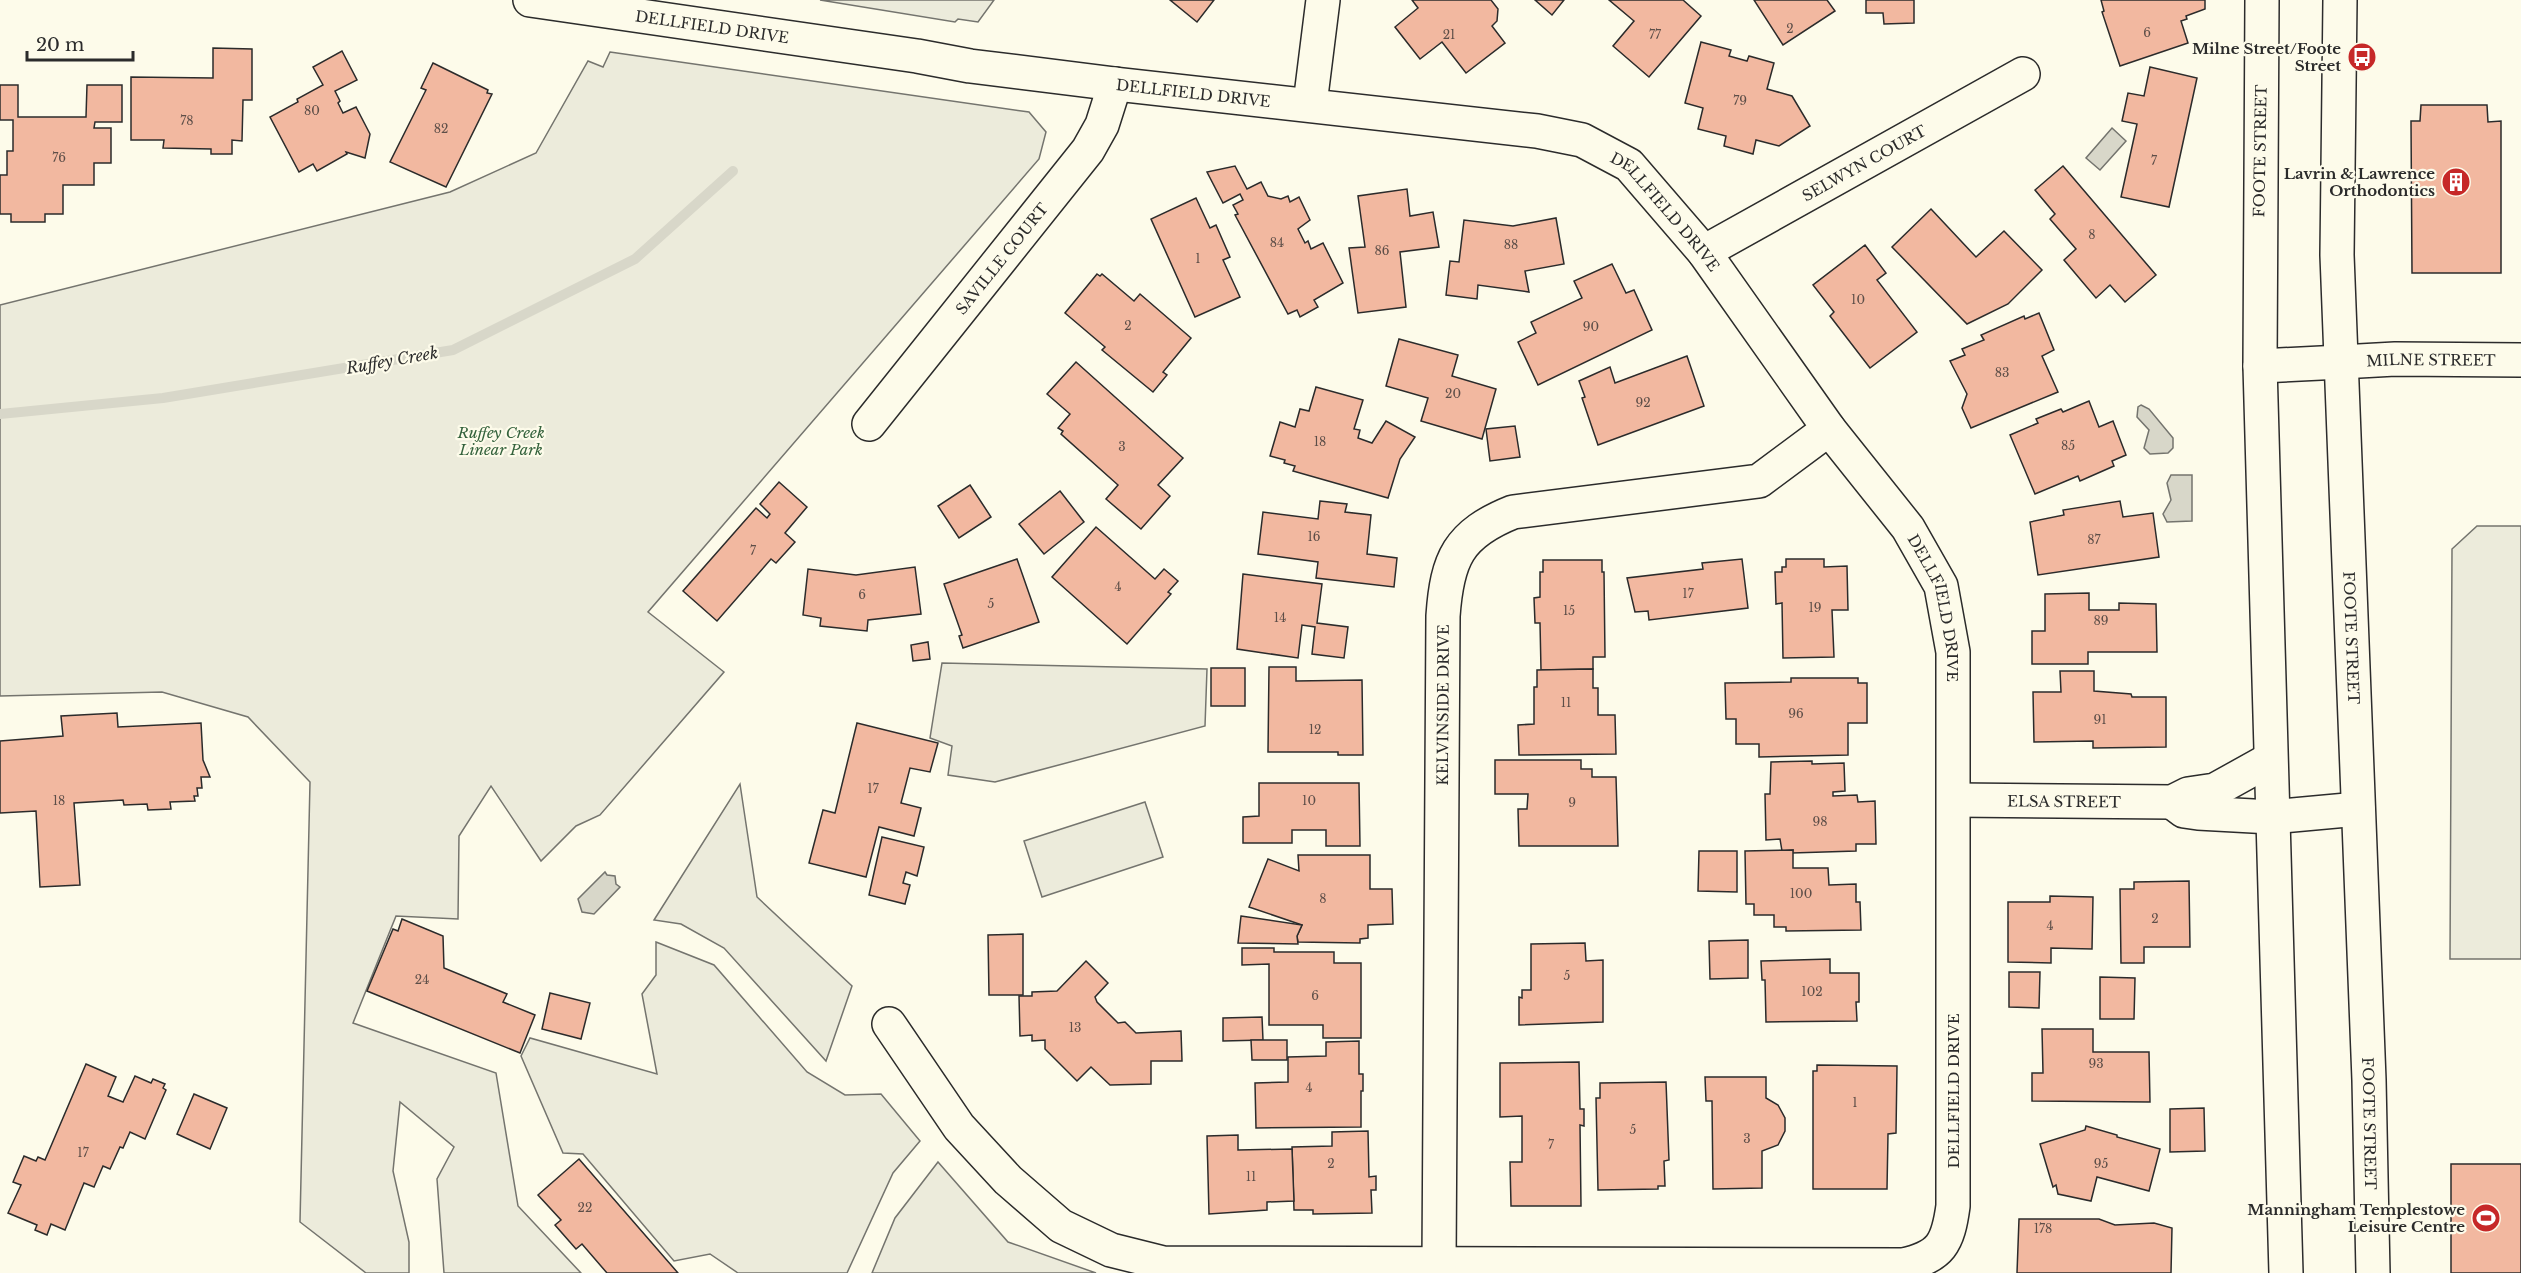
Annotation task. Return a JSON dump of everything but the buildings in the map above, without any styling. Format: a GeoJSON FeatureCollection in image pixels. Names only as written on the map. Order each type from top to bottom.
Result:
{"type":"FeatureCollection","features":[{"type":"Feature","properties":{"kind":"street","name":"DELLFIELD DRIVE"},"geometry":{"type":"LineString","coordinates":[[530,0],[567,3],[970,66],[1538,131],[1582,140],[1629,165],[1704,252],[1829,429],[1908,528],[1941,586],[1953,652],[1953,1206],[1950,1228],[1941,1248],[1924,1261],[1903,1265],[1163,1263],[1111,1250],[1060,1226],[1008,1180],[958,1127],[890,1024]]}},
{"type":"Feature","properties":{"kind":"street"},"geometry":{"type":"LineString","coordinates":[[1310,104],[1323,0]]}},
{"type":"Feature","properties":{"kind":"street","name":"FOOTE STREET"},"geometry":{"type":"LineString","coordinates":[[2262,0],[2259,366],[2286,1273]]}},
{"type":"Feature","properties":{"kind":"street","name":"FOOTE STREET"},"geometry":{"type":"LineString","coordinates":[[2340,0],[2337,255],[2369,1080],[2373,1273]]}},
{"type":"Feature","properties":{"kind":"street","name":"SELWYN COURT"},"geometry":{"type":"LineString","coordinates":[[1704,252],[2023,74]]}},
{"type":"Feature","properties":{"kind":"street","name":"SAVILLE COURT"},"geometry":{"type":"LineString","coordinates":[[869,424],[1088,150],[1102,125],[1114,84]]}},
{"type":"Feature","properties":{"kind":"street","name":"MILNE STREET"},"geometry":{"type":"LineString","coordinates":[[2259,366],[2395,359],[2521,360]]}},
{"type":"Feature","properties":{"kind":"street","name":"KELVINSIDE DRIVE"},"geometry":{"type":"LineString","coordinates":[[1439,1265],[1443,616],[1445,583],[1456,552],[1475,532],[1493,520],[1513,512],[1759,481],[1829,429]]}},
{"type":"Feature","properties":{"kind":"street","name":"ELSA STREET"},"geometry":{"type":"LineString","coordinates":[[1954,800],[2172,802],[2188,794],[2216,790],[2269,760]]}},
{"type":"Feature","properties":{"kind":"street","name":"ELSA STREET"},"geometry":{"type":"LineString","coordinates":[[2172,802],[2184,811],[2271,817],[2358,809]]}},
{"type":"Feature","properties":{"kind":"green space"},"geometry":{"type":"Polygon","coordinates":[[[820,0],[994,0],[978,22],[958,19],[955,22],[820,0]]]}},
{"type":"Feature","properties":{"kind":"green space","name":"Ruffey Creek Linear Park"},"geometry":{"type":"Polygon","coordinates":[[[610,52],[1029,112],[1046,132],[1039,159],[648,612],[724,672],[600,815],[576,826],[541,861],[491,786],[459,836],[458,919],[396,916],[353,1023],[496,1073],[518,1206],[581,1273],[444,1273],[437,1179],[454,1147],[400,1102],[393,1171],[409,1242],[409,1273],[366,1273],[300,1222],[310,782],[248,717],[162,692],[0,696],[0,305],[450,192],[536,153],[588,61],[603,67],[610,52]]]}},
{"type":"Feature","properties":{"kind":"green space"},"geometry":{"type":"Polygon","coordinates":[[[2477,526],[2521,526],[2521,959],[2450,959],[2452,549],[2477,526]]]}},
{"type":"Feature","properties":{"kind":"green space"},"geometry":{"type":"Polygon","coordinates":[[[942,663],[1207,669],[1205,726],[995,782],[948,775],[952,746],[930,738],[942,663]]]}},
{"type":"Feature","properties":{"kind":"green space"},"geometry":{"type":"Polygon","coordinates":[[[740,784],[757,897],[852,986],[826,1061],[724,948],[681,924],[654,920],[740,784]]]}},
{"type":"Feature","properties":{"kind":"green space"},"geometry":{"type":"Polygon","coordinates":[[[1145,802],[1163,857],[1042,897],[1024,841],[1145,802]]]}},
{"type":"Feature","properties":{"kind":"green space"},"geometry":{"type":"Polygon","coordinates":[[[656,942],[714,965],[807,1072],[845,1095],[881,1094],[920,1141],[893,1173],[847,1273],[738,1273],[710,1254],[674,1261],[583,1154],[563,1153],[521,1056],[530,1038],[657,1074],[642,994],[656,975],[656,942]]]}},
{"type":"Feature","properties":{"kind":"green space"},"geometry":{"type":"Polygon","coordinates":[[[938,1162],[1008,1242],[1096,1273],[872,1273],[895,1218],[938,1162]]]}},
{"type":"Feature","properties":{"kind":"shaded area"},"geometry":{"type":"Polygon","coordinates":[[[2112,128],[2126,141],[2100,170],[2086,158],[2112,128]]]}},
{"type":"Feature","properties":{"kind":"shaded area"},"geometry":{"type":"Polygon","coordinates":[[[2141,405],[2149,409],[2173,438],[2173,448],[2168,453],[2150,454],[2144,448],[2149,430],[2137,417],[2138,407],[2141,405]]]}},
{"type":"Feature","properties":{"kind":"shaded area"},"geometry":{"type":"Polygon","coordinates":[[[2171,475],[2192,475],[2192,521],[2167,522],[2163,514],[2171,500],[2167,483],[2171,475]]]}},
{"type":"Feature","properties":{"kind":"shaded area"},"geometry":{"type":"Polygon","coordinates":[[[605,872],[607,875],[615,876],[616,884],[620,887],[594,914],[582,912],[578,899],[605,872]]]}},
{"type":"Feature","properties":{"kind":"waterway","name":"Ruffey Creek"},"geometry":{"type":"LineString","coordinates":[[0,414],[163,398],[453,350],[635,259],[733,171]]}},
{"type":"Feature","properties":{"kind":"place","name":"Milne Street/Foote Street"},"geometry":{"type":"Point","coordinates":[2362,57]}},
{"type":"Feature","properties":{"kind":"place","name":"Lavrin & Lawrence Orthodontics"},"geometry":{"type":"Point","coordinates":[2456,182]}},
{"type":"Feature","properties":{"kind":"place","name":"Manningham Templestowe Leisure Centre"},"geometry":{"type":"Point","coordinates":[2486,1218]}}]}
